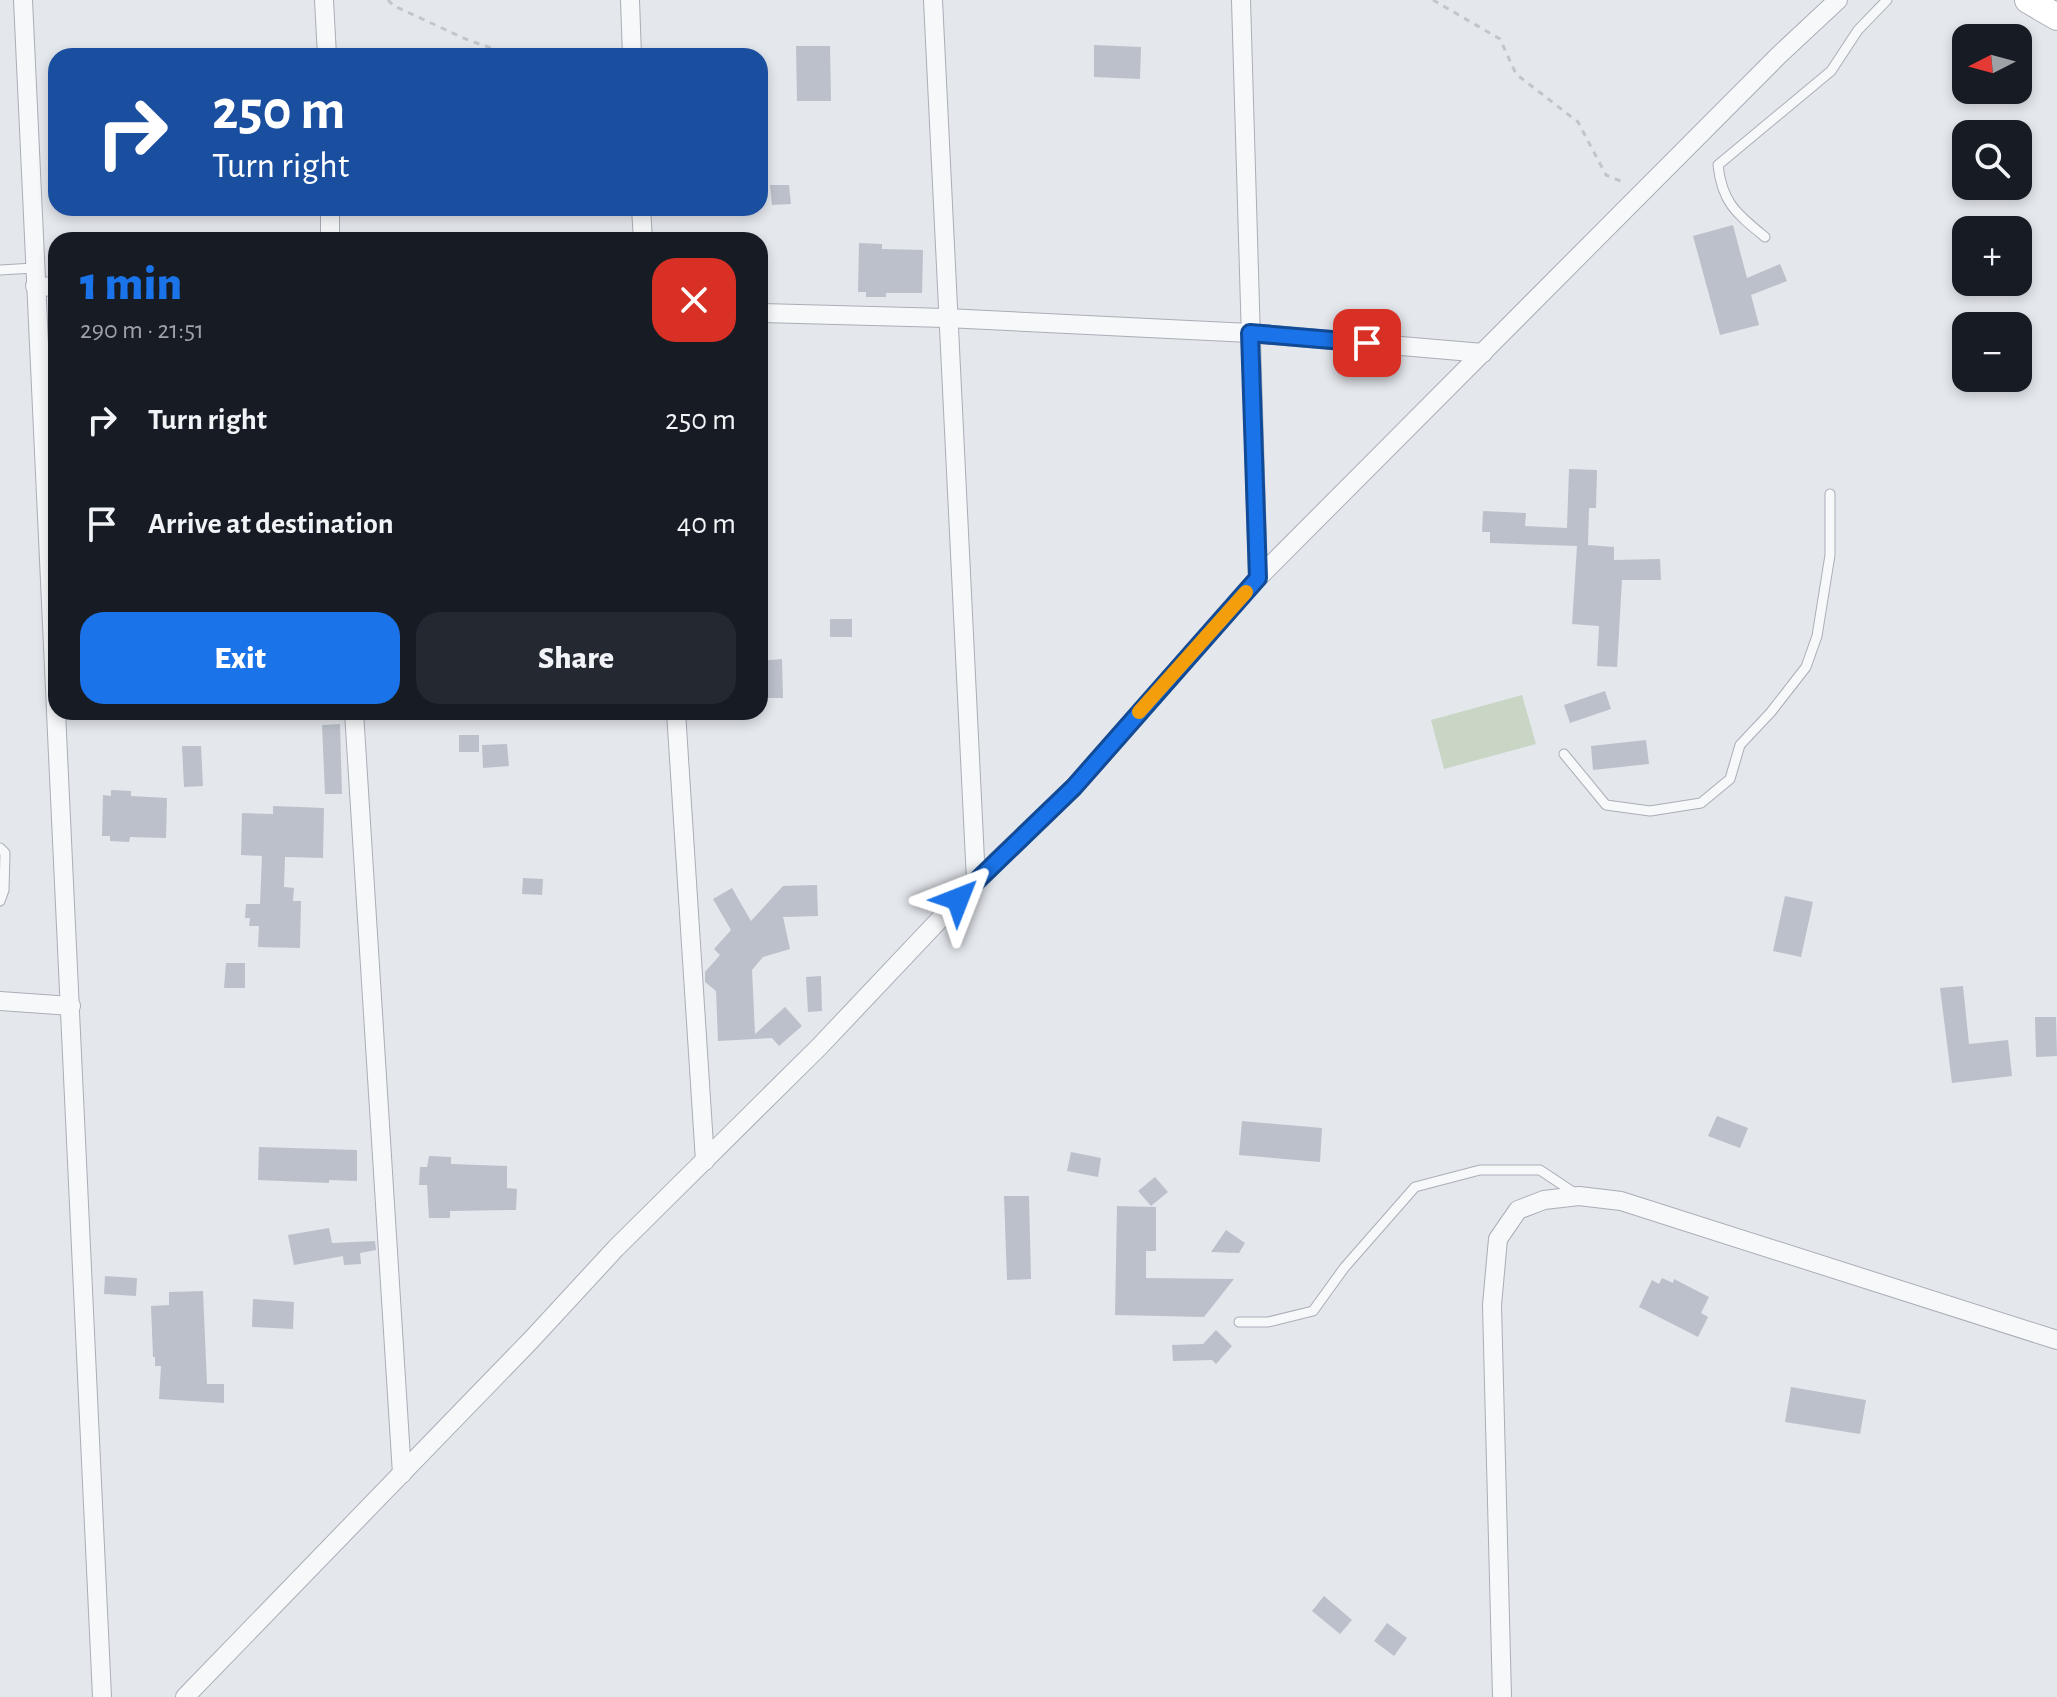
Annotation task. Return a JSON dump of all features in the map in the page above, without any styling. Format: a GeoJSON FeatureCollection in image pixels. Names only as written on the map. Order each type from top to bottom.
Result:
{"type":"FeatureCollection","features":[{"type":"Feature","properties":{"kind":"street"},"geometry":{"type":"LineString","coordinates":[[23,0],[48,553]]}},
{"type":"Feature","properties":{"kind":"street"},"geometry":{"type":"LineString","coordinates":[[324,0],[327,48]]}},
{"type":"Feature","properties":{"kind":"street"},"geometry":{"type":"LineString","coordinates":[[630,0],[632,48]]}},
{"type":"Feature","properties":{"kind":"street"},"geometry":{"type":"LineString","coordinates":[[933,0],[946,318],[976,881]]}},
{"type":"Feature","properties":{"kind":"street"},"geometry":{"type":"LineString","coordinates":[[1241,0],[1258,578]]}},
{"type":"Feature","properties":{"kind":"street"},"geometry":{"type":"LineString","coordinates":[[185,1697],[616,1248],[819,1047],[976,881],[1074,787],[1258,578],[1838,0]]}},
{"type":"Feature","properties":{"kind":"street"},"geometry":{"type":"LineString","coordinates":[[2028,0],[2057,17]]}},
{"type":"Feature","properties":{"kind":"street"},"geometry":{"type":"LineString","coordinates":[[34,277],[48,283]]}},
{"type":"Feature","properties":{"kind":"street"},"geometry":{"type":"LineString","coordinates":[[768,313],[946,318],[1250,333],[1483,353]]}},
{"type":"Feature","properties":{"kind":"street"},"geometry":{"type":"LineString","coordinates":[[56,720],[102,1697]]}},
{"type":"Feature","properties":{"kind":"street"},"geometry":{"type":"LineString","coordinates":[[355,720],[402,1474]]}},
{"type":"Feature","properties":{"kind":"street"},"geometry":{"type":"LineString","coordinates":[[677,720],[705,1161]]}},
{"type":"Feature","properties":{"kind":"street"},"geometry":{"type":"LineString","coordinates":[[0,1001],[71,1006]]}},
{"type":"Feature","properties":{"kind":"street"},"geometry":{"type":"LineString","coordinates":[[1502,1697],[1492,1305],[1498,1239],[1518,1210],[1544,1200],[1579,1196],[1621,1201],[2057,1340]]}},
{"type":"Feature","properties":{"kind":"lane"},"geometry":{"type":"LineString","coordinates":[[1765,237],[1733,210],[1720,183],[1718,165],[1831,71],[1858,30],[1887,0]]}},
{"type":"Feature","properties":{"kind":"lane"},"geometry":{"type":"LineString","coordinates":[[0,270],[34,277]]}},
{"type":"Feature","properties":{"kind":"lane"},"geometry":{"type":"LineString","coordinates":[[1564,754],[1606,805],[1650,811],[1701,803],[1730,779],[1740,745],[1806,667],[1817,636],[1830,555],[1830,494]]}},
{"type":"Feature","properties":{"kind":"lane"},"geometry":{"type":"LineString","coordinates":[[0,848],[5,853],[4,890],[0,901]]}},
{"type":"Feature","properties":{"kind":"lane"},"geometry":{"type":"LineString","coordinates":[[1239,1322],[1268,1322],[1313,1311],[1344,1268],[1415,1187],[1480,1170],[1540,1170],[1579,1196]]}},
{"type":"Feature","properties":{"kind":"path"},"geometry":{"type":"LineString","coordinates":[[388,0],[394,6],[491,48]]}},
{"type":"Feature","properties":{"kind":"path"},"geometry":{"type":"LineString","coordinates":[[1433,0],[1500,39],[1516,74],[1578,122],[1606,175],[1643,191]]}},
{"type":"Feature","properties":{"kind":"green space"},"geometry":{"type":"Polygon","coordinates":[[[1522,695],[1536,744],[1444,769],[1431,720],[1522,695]]]}},
{"type":"Feature","properties":{"kind":"building"},"geometry":{"type":"Polygon","coordinates":[[[1094,45],[1141,47],[1140,79],[1094,77],[1094,45]]]}},
{"type":"Feature","properties":{"kind":"building"},"geometry":{"type":"Polygon","coordinates":[[[796,46],[830,46],[831,101],[797,101],[796,46]]]}},
{"type":"Feature","properties":{"kind":"building"},"geometry":{"type":"Polygon","coordinates":[[[770,185],[789,185],[791,204],[772,205],[770,185]]]}},
{"type":"Feature","properties":{"kind":"building"},"geometry":{"type":"Polygon","coordinates":[[[1733,225],[1747,278],[1780,264],[1787,281],[1751,295],[1759,325],[1720,335],[1693,236],[1733,225]]]}},
{"type":"Feature","properties":{"kind":"building"},"geometry":{"type":"Polygon","coordinates":[[[859,243],[882,244],[882,249],[923,250],[922,293],[886,293],[886,297],[866,297],[866,292],[858,292],[859,243]]]}},
{"type":"Feature","properties":{"kind":"building"},"geometry":{"type":"Polygon","coordinates":[[[1569,469],[1597,470],[1596,508],[1589,508],[1588,545],[1614,547],[1614,560],[1660,559],[1661,580],[1622,580],[1617,667],[1597,666],[1599,626],[1572,624],[1577,546],[1490,543],[1490,532],[1482,532],[1483,511],[1526,513],[1525,526],[1567,528],[1569,469]]]}},
{"type":"Feature","properties":{"kind":"building"},"geometry":{"type":"Polygon","coordinates":[[[830,619],[852,619],[852,637],[830,637],[830,619]]]}},
{"type":"Feature","properties":{"kind":"building"},"geometry":{"type":"Polygon","coordinates":[[[782,659],[783,698],[768,698],[768,660],[782,659]]]}},
{"type":"Feature","properties":{"kind":"building"},"geometry":{"type":"Polygon","coordinates":[[[1605,691],[1611,709],[1570,723],[1564,705],[1605,691]]]}},
{"type":"Feature","properties":{"kind":"building"},"geometry":{"type":"Polygon","coordinates":[[[340,724],[342,794],[325,794],[322,725],[340,724]]]}},
{"type":"Feature","properties":{"kind":"building"},"geometry":{"type":"Polygon","coordinates":[[[459,735],[479,735],[479,752],[459,752],[459,735]]]}},
{"type":"Feature","properties":{"kind":"building"},"geometry":{"type":"Polygon","coordinates":[[[1646,740],[1649,764],[1593,770],[1591,746],[1646,740]]]}},
{"type":"Feature","properties":{"kind":"building"},"geometry":{"type":"Polygon","coordinates":[[[507,744],[509,766],[483,768],[482,745],[507,744]]]}},
{"type":"Feature","properties":{"kind":"building"},"geometry":{"type":"Polygon","coordinates":[[[182,746],[201,746],[203,786],[184,787],[182,746]]]}},
{"type":"Feature","properties":{"kind":"building"},"geometry":{"type":"Polygon","coordinates":[[[111,790],[131,791],[131,796],[167,798],[166,838],[130,837],[129,842],[110,841],[110,836],[102,836],[103,795],[111,796],[111,790]]]}},
{"type":"Feature","properties":{"kind":"building"},"geometry":{"type":"Polygon","coordinates":[[[273,806],[324,808],[323,858],[285,857],[284,887],[294,888],[293,901],[301,901],[300,948],[258,947],[259,926],[249,926],[250,918],[245,918],[246,904],[260,904],[262,856],[241,855],[242,813],[273,814],[273,806]]]}},
{"type":"Feature","properties":{"kind":"building"},"geometry":{"type":"Polygon","coordinates":[[[523,878],[543,879],[542,895],[522,894],[523,878]]]}},
{"type":"Feature","properties":{"kind":"building"},"geometry":{"type":"Polygon","coordinates":[[[817,885],[818,916],[783,917],[790,949],[763,957],[752,970],[755,1034],[785,1007],[802,1026],[779,1046],[772,1038],[718,1041],[716,991],[705,982],[705,972],[720,955],[714,949],[731,930],[713,899],[732,888],[751,921],[783,886],[817,885]]]}},
{"type":"Feature","properties":{"kind":"building"},"geometry":{"type":"Polygon","coordinates":[[[1785,896],[1813,902],[1801,957],[1773,951],[1785,896]]]}},
{"type":"Feature","properties":{"kind":"building"},"geometry":{"type":"Polygon","coordinates":[[[226,963],[245,963],[245,988],[224,988],[226,963]]]}},
{"type":"Feature","properties":{"kind":"building"},"geometry":{"type":"Polygon","coordinates":[[[821,976],[822,1011],[808,1012],[806,977],[821,976]]]}},
{"type":"Feature","properties":{"kind":"building"},"geometry":{"type":"Polygon","coordinates":[[[1963,986],[1969,1044],[2008,1040],[2012,1076],[1952,1083],[1940,988],[1963,986]]]}},
{"type":"Feature","properties":{"kind":"building"},"geometry":{"type":"Polygon","coordinates":[[[2035,1017],[2056,1017],[2057,1056],[2036,1057],[2035,1017]]]}},
{"type":"Feature","properties":{"kind":"building"},"geometry":{"type":"Polygon","coordinates":[[[1717,1116],[1748,1128],[1740,1148],[1708,1136],[1717,1116]]]}},
{"type":"Feature","properties":{"kind":"building"},"geometry":{"type":"Polygon","coordinates":[[[1242,1121],[1322,1128],[1320,1162],[1239,1155],[1242,1121]]]}},
{"type":"Feature","properties":{"kind":"building"},"geometry":{"type":"Polygon","coordinates":[[[259,1147],[357,1150],[357,1181],[258,1180],[259,1147]]]}},
{"type":"Feature","properties":{"kind":"building"},"geometry":{"type":"Polygon","coordinates":[[[1071,1152],[1101,1158],[1098,1177],[1067,1171],[1071,1152]]]}},
{"type":"Feature","properties":{"kind":"building"},"geometry":{"type":"Polygon","coordinates":[[[429,1156],[451,1157],[451,1164],[507,1166],[507,1188],[517,1189],[516,1210],[450,1211],[450,1218],[429,1218],[427,1185],[419,1185],[420,1167],[427,1167],[429,1156]]]}},
{"type":"Feature","properties":{"kind":"building"},"geometry":{"type":"Polygon","coordinates":[[[1155,1177],[1168,1192],[1151,1206],[1138,1191],[1155,1177]]]}},
{"type":"Feature","properties":{"kind":"building"},"geometry":{"type":"Polygon","coordinates":[[[1004,1196],[1029,1196],[1031,1279],[1007,1280],[1004,1196]]]}},
{"type":"Feature","properties":{"kind":"building"},"geometry":{"type":"Polygon","coordinates":[[[1117,1206],[1156,1207],[1156,1251],[1146,1251],[1146,1278],[1234,1279],[1204,1317],[1115,1315],[1117,1206]]]}},
{"type":"Feature","properties":{"kind":"building"},"geometry":{"type":"Polygon","coordinates":[[[329,1228],[332,1243],[375,1241],[376,1250],[360,1253],[361,1264],[344,1265],[343,1256],[294,1265],[288,1235],[329,1228]]]}},
{"type":"Feature","properties":{"kind":"building"},"geometry":{"type":"Polygon","coordinates":[[[1226,1230],[1245,1243],[1239,1253],[1211,1252],[1226,1230]]]}},
{"type":"Feature","properties":{"kind":"building"},"geometry":{"type":"Polygon","coordinates":[[[105,1276],[137,1278],[136,1296],[104,1294],[105,1276]]]}},
{"type":"Feature","properties":{"kind":"building"},"geometry":{"type":"Polygon","coordinates":[[[1662,1278],[1673,1283],[1674,1279],[1709,1297],[1701,1313],[1708,1317],[1698,1337],[1639,1307],[1652,1280],[1659,1284],[1662,1278]]]}},
{"type":"Feature","properties":{"kind":"building"},"geometry":{"type":"Polygon","coordinates":[[[203,1291],[207,1384],[224,1384],[224,1403],[159,1399],[161,1366],[155,1366],[153,1357],[151,1306],[169,1305],[169,1292],[203,1291]]]}},
{"type":"Feature","properties":{"kind":"building"},"geometry":{"type":"Polygon","coordinates":[[[253,1299],[294,1302],[293,1329],[252,1327],[253,1299]]]}},
{"type":"Feature","properties":{"kind":"building"},"geometry":{"type":"Polygon","coordinates":[[[1216,1330],[1232,1346],[1216,1364],[1212,1360],[1173,1361],[1172,1345],[1203,1344],[1216,1330]]]}},
{"type":"Feature","properties":{"kind":"building"},"geometry":{"type":"Polygon","coordinates":[[[1791,1387],[1866,1400],[1860,1434],[1785,1422],[1791,1387]]]}},
{"type":"Feature","properties":{"kind":"building"},"geometry":{"type":"Polygon","coordinates":[[[1324,1596],[1352,1620],[1340,1634],[1312,1611],[1324,1596]]]}},
{"type":"Feature","properties":{"kind":"building"},"geometry":{"type":"Polygon","coordinates":[[[1387,1623],[1407,1638],[1394,1656],[1374,1641],[1387,1623]]]}},
{"type":"Feature","properties":{"kind":"slow traffic"},"geometry":{"type":"LineString","coordinates":[[1139,712],[1246,592]]}},
{"type":"Feature","properties":{"kind":"route"},"geometry":{"type":"LineString","coordinates":[[958,899],[1074,787],[1258,578],[1250,333],[1367,343]]}}]}
